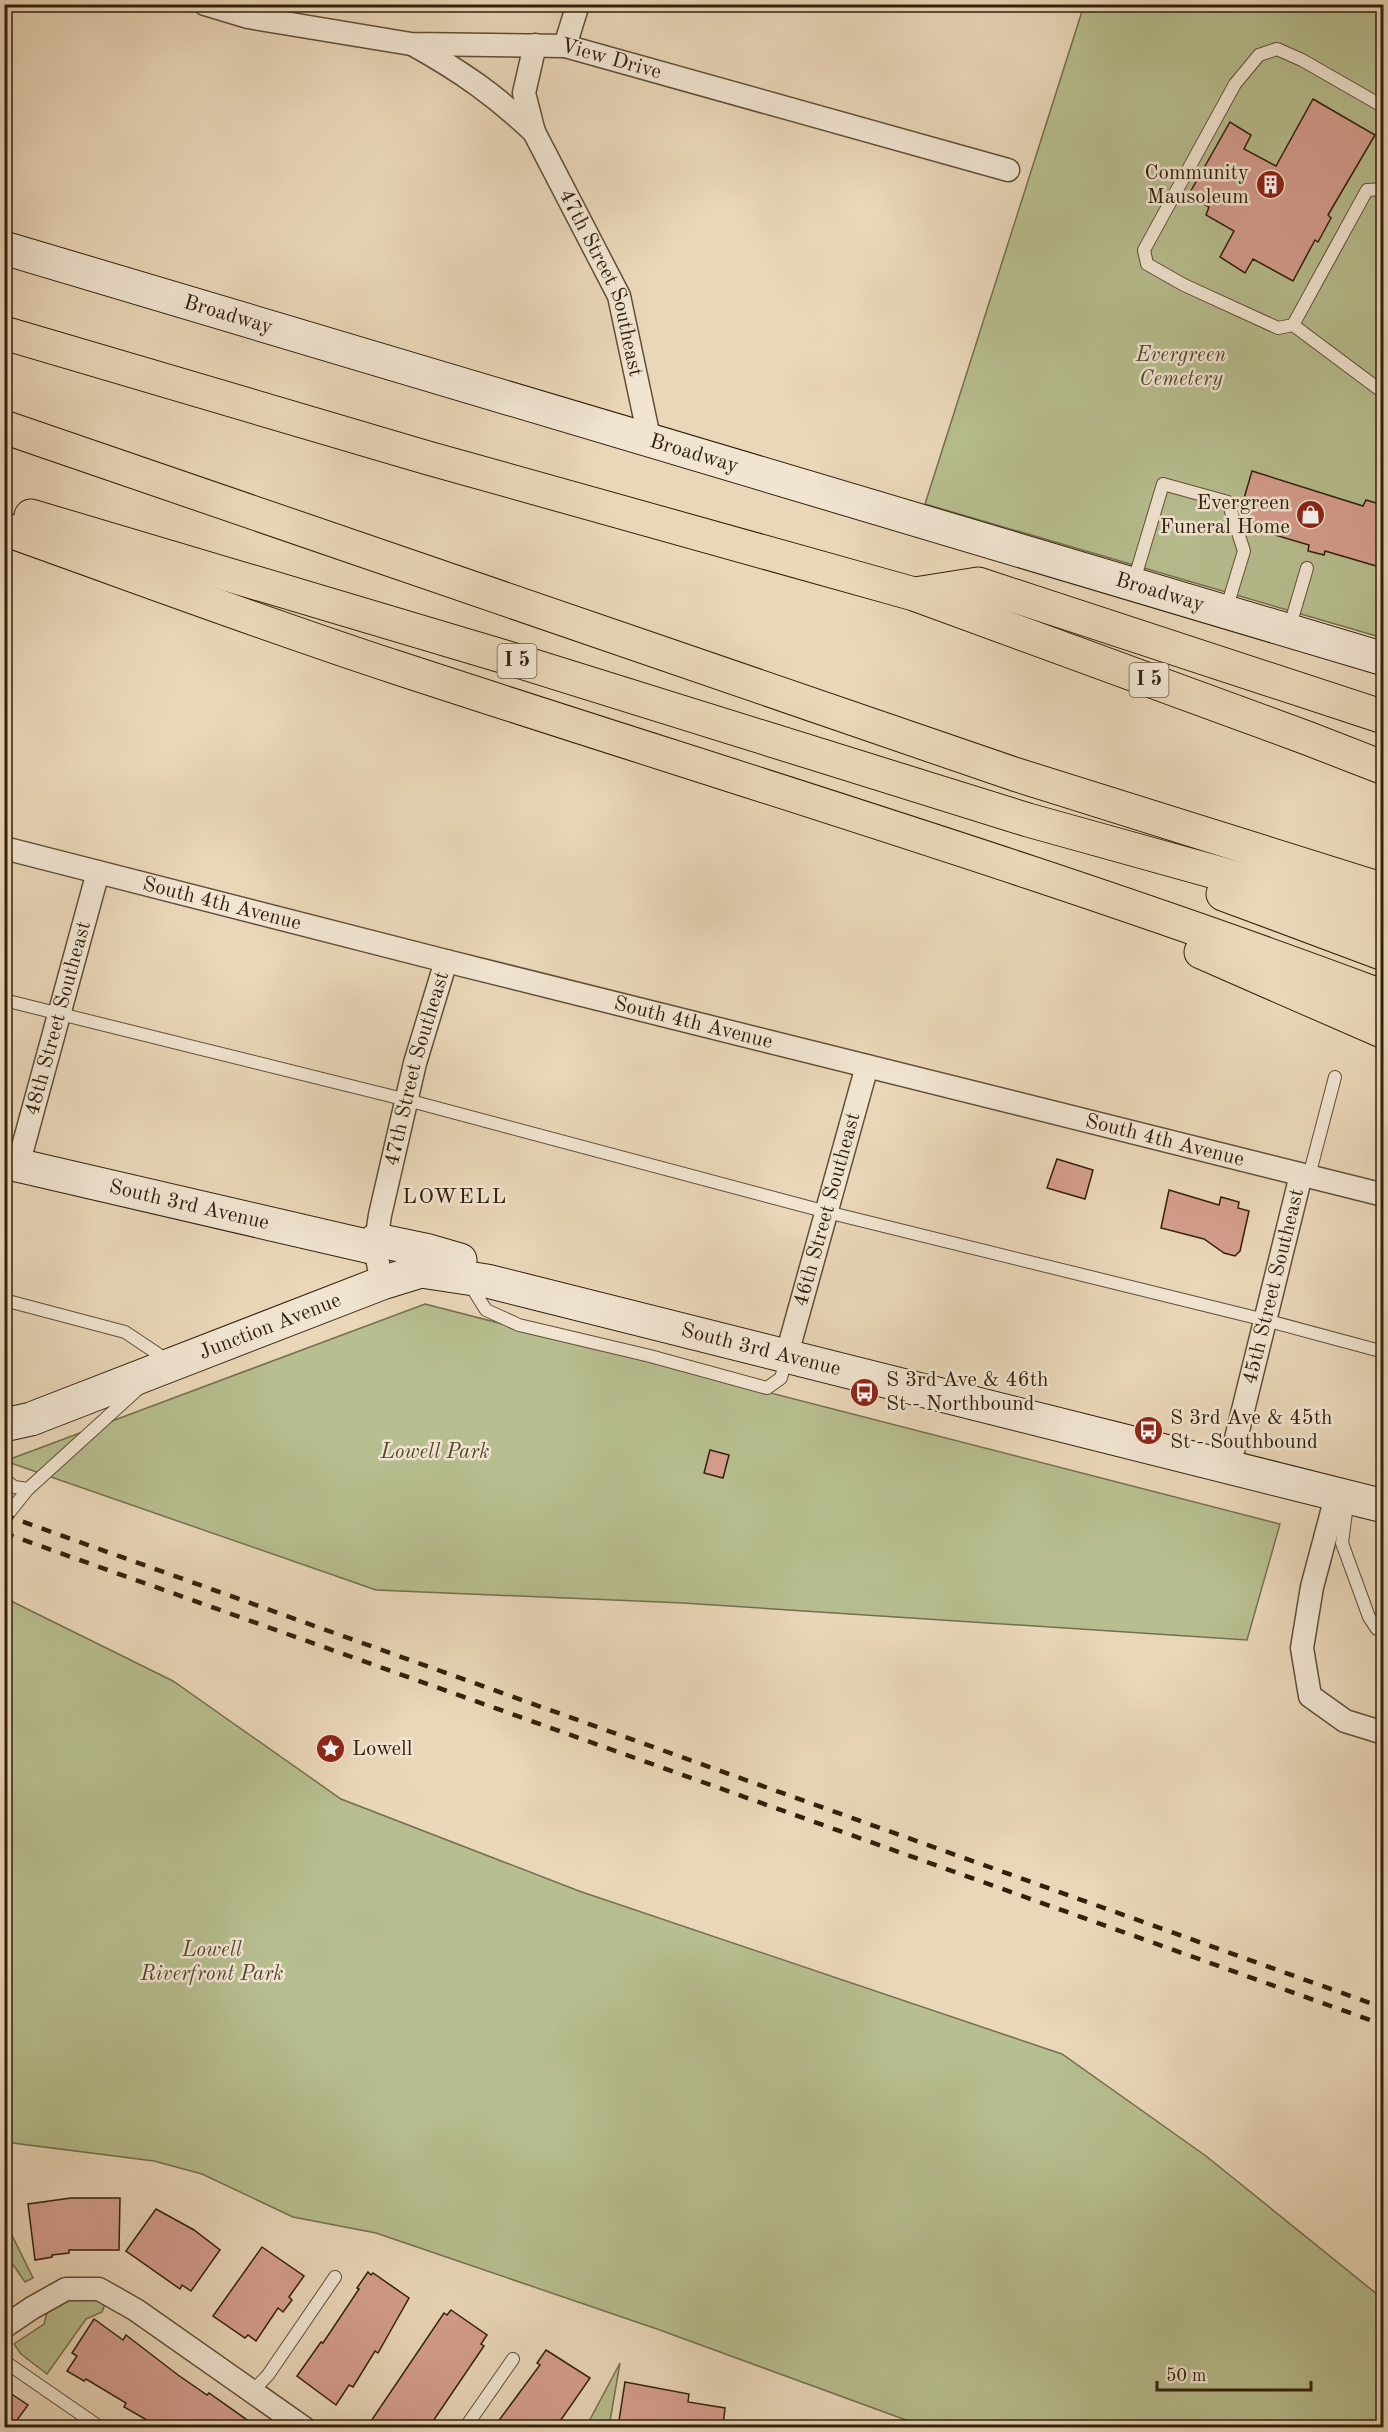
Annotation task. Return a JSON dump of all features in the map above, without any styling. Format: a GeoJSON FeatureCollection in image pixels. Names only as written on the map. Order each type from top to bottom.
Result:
{"type":"FeatureCollection","features":[{"type":"Feature","properties":{"kind":"highway","name":"I 5"},"geometry":{"type":"LineString","coordinates":[[4,333],[428,458],[914,594],[1383,768]]}},
{"type":"Feature","properties":{"kind":"highway"},"geometry":{"type":"LineString","coordinates":[[4,426],[1014,774],[1383,890]]}},
{"type":"Feature","properties":{"kind":"highway","name":"I 5"},"geometry":{"type":"LineString","coordinates":[[4,509],[505,657],[1028,820],[1383,954]]}},
{"type":"Feature","properties":{"kind":"highway"},"geometry":{"type":"LineString","coordinates":[[4,529],[394,667],[971,852],[1383,997]]}},
{"type":"Feature","properties":{"kind":"highway"},"geometry":{"type":"LineString","coordinates":[[914,594],[978,584],[1383,717]]}},
{"type":"Feature","properties":{"kind":"highway"},"geometry":{"type":"LineString","coordinates":[[1028,820],[1383,919]]}},
{"type":"Feature","properties":{"kind":"highway"},"geometry":{"type":"LineString","coordinates":[[971,852],[1383,1032]]}},
{"type":"Feature","properties":{"kind":"street","name":"View Drive"},"geometry":{"type":"LineString","coordinates":[[205,4],[248,17],[411,44],[565,46],[1008,170]]}},
{"type":"Feature","properties":{"kind":"street"},"geometry":{"type":"LineString","coordinates":[[565,46],[578,4]]}},
{"type":"Feature","properties":{"kind":"street","name":"47th Street Southeast"},"geometry":{"type":"LineString","coordinates":[[411,44],[462,72],[504,104],[534,132]]}},
{"type":"Feature","properties":{"kind":"street","name":"47th Street Southeast"},"geometry":{"type":"LineString","coordinates":[[535,45],[524,93],[534,132],[619,296],[650,442]]}},
{"type":"Feature","properties":{"kind":"street","name":"Broadway"},"geometry":{"type":"LineString","coordinates":[[4,248],[1383,659]]}},
{"type":"Feature","properties":{"kind":"street","name":"South 4th Avenue"},"geometry":{"type":"LineString","coordinates":[[4,848],[1383,1195]]}},
{"type":"Feature","properties":{"kind":"street","name":"48th Street Southeast"},"geometry":{"type":"LineString","coordinates":[[11,1164],[60,1013],[98,872]]}},
{"type":"Feature","properties":{"kind":"street","name":"47th Street Southeast"},"geometry":{"type":"LineString","coordinates":[[382,1283],[375,1244],[415,1063],[446,961]]}},
{"type":"Feature","properties":{"kind":"street","name":"46th Street Southeast"},"geometry":{"type":"LineString","coordinates":[[787,1354],[867,1066]]}},
{"type":"Feature","properties":{"kind":"street","name":"South 3rd Avenue"},"geometry":{"type":"LineString","coordinates":[[11,1164],[375,1244],[429,1251],[487,1267],[586,1305]]}},
{"type":"Feature","properties":{"kind":"street","name":"45th Street Southeast"},"geometry":{"type":"LineString","coordinates":[[1230,1467],[1265,1320],[1305,1176]]}},
{"type":"Feature","properties":{"kind":"street","name":"South 3rd Avenue"},"geometry":{"type":"LineString","coordinates":[[382,1283],[422,1271],[465,1277],[787,1354],[1383,1506]]}},
{"type":"Feature","properties":{"kind":"street","name":"Junction Avenue"},"geometry":{"type":"LineString","coordinates":[[4,1425],[31,1419],[382,1283]]}},
{"type":"Feature","properties":{"kind":"street"},"geometry":{"type":"LineString","coordinates":[[1342,1495],[1312,1587],[1302,1648],[1310,1696],[1345,1721],[1383,1733]]}},
{"type":"Feature","properties":{"kind":"street"},"geometry":{"type":"LineString","coordinates":[[4,2327],[66,2289],[99,2289],[136,2310],[304,2427]]}},
{"type":"Feature","properties":{"kind":"lane"},"geometry":{"type":"LineString","coordinates":[[1383,107],[1302,60],[1277,49],[1259,55],[1235,84],[1144,250],[1147,264],[1184,285],[1278,328],[1293,325],[1383,393]]}},
{"type":"Feature","properties":{"kind":"lane"},"geometry":{"type":"LineString","coordinates":[[1293,325],[1367,190],[1383,189]]}},
{"type":"Feature","properties":{"kind":"lane"},"geometry":{"type":"LineString","coordinates":[[1133,584],[1163,484],[1228,502],[1244,551],[1226,612]]}},
{"type":"Feature","properties":{"kind":"lane"},"geometry":{"type":"LineString","coordinates":[[1289,631],[1307,568]]}},
{"type":"Feature","properties":{"kind":"lane"},"geometry":{"type":"LineString","coordinates":[[4,1000],[407,1100],[827,1212],[1265,1320],[1383,1352]]}},
{"type":"Feature","properties":{"kind":"lane"},"geometry":{"type":"LineString","coordinates":[[1305,1176],[1335,1077]]}},
{"type":"Feature","properties":{"kind":"lane"},"geometry":{"type":"LineString","coordinates":[[465,1277],[486,1310],[519,1325],[650,1356],[767,1388],[781,1378],[787,1354]]}},
{"type":"Feature","properties":{"kind":"lane"},"geometry":{"type":"LineString","coordinates":[[4,1300],[126,1332],[158,1354],[158,1371],[28,1489],[4,1519]]}},
{"type":"Feature","properties":{"kind":"lane"},"geometry":{"type":"LineString","coordinates":[[4,1479],[14,1487],[28,1489]]}},
{"type":"Feature","properties":{"kind":"lane"},"geometry":{"type":"LineString","coordinates":[[1342,1495],[1342,1543],[1369,1617],[1377,1629],[1383,1631]]}},
{"type":"Feature","properties":{"kind":"lane"},"geometry":{"type":"LineString","coordinates":[[252,2392],[268,2375],[335,2277]]}},
{"type":"Feature","properties":{"kind":"lane"},"geometry":{"type":"LineString","coordinates":[[465,2427],[513,2359]]}},
{"type":"Feature","properties":{"kind":"lane"},"geometry":{"type":"LineString","coordinates":[[4,2361],[101,2427]]}},
{"type":"Feature","properties":{"kind":"green space","name":"Evergreen Cemetery"},"geometry":{"type":"Polygon","coordinates":[[[1084,5],[1383,5],[1383,638],[925,504],[1084,5]]]}},
{"type":"Feature","properties":{"kind":"green space","name":"Lowell Park"},"geometry":{"type":"Polygon","coordinates":[[[425,1304],[1280,1524],[1247,1640],[683,1603],[376,1590],[5,1461],[425,1304]]]}},
{"type":"Feature","properties":{"kind":"green space","name":"Lowell Riverfront Park"},"geometry":{"type":"Polygon","coordinates":[[[5,1598],[173,1681],[341,1799],[579,1891],[1062,2054],[1206,2156],[1383,2299],[1383,2427],[925,2427],[657,2329],[376,2233],[293,2217],[202,2174],[154,2161],[5,2142],[5,1598]]]}},
{"type":"Feature","properties":{"kind":"green space"},"geometry":{"type":"Polygon","coordinates":[[[5,2221],[33,2278],[25,2282],[5,2253],[5,2221]]]}},
{"type":"Feature","properties":{"kind":"green space"},"geometry":{"type":"Polygon","coordinates":[[[65,2299],[106,2301],[102,2312],[86,2319],[47,2374],[21,2354],[14,2344],[44,2324],[48,2309],[65,2299]]]}},
{"type":"Feature","properties":{"kind":"green space"},"geometry":{"type":"Polygon","coordinates":[[[620,2363],[609,2427],[586,2427],[620,2363]]]}},
{"type":"Feature","properties":{"kind":"building","name":"Community Mausoleum"},"geometry":{"type":"Polygon","coordinates":[[[1313,99],[1375,135],[1328,215],[1331,218],[1318,242],[1315,240],[1293,281],[1253,259],[1245,273],[1220,257],[1234,231],[1206,215],[1209,207],[1188,196],[1230,122],[1251,135],[1244,149],[1276,166],[1313,99]]]}},
{"type":"Feature","properties":{"kind":"building","name":"Evergreen Funeral Home"},"geometry":{"type":"Polygon","coordinates":[[[1252,471],[1363,506],[1366,500],[1383,505],[1383,568],[1325,551],[1324,555],[1308,551],[1309,545],[1245,526],[1240,512],[1252,471]]]}},
{"type":"Feature","properties":{"kind":"building"},"geometry":{"type":"Polygon","coordinates":[[[1057,1159],[1093,1170],[1085,1199],[1047,1188],[1057,1159]]]}},
{"type":"Feature","properties":{"kind":"building"},"geometry":{"type":"Polygon","coordinates":[[[1169,1190],[1219,1205],[1221,1197],[1239,1202],[1238,1208],[1249,1211],[1240,1251],[1235,1256],[1224,1253],[1204,1239],[1161,1228],[1169,1190]]]}},
{"type":"Feature","properties":{"kind":"building"},"geometry":{"type":"Polygon","coordinates":[[[710,1450],[729,1455],[723,1478],[704,1473],[710,1450]]]}},
{"type":"Feature","properties":{"kind":"building"},"geometry":{"type":"Polygon","coordinates":[[[71,2198],[120,2198],[119,2250],[69,2250],[69,2253],[35,2260],[28,2204],[71,2198]]]}},
{"type":"Feature","properties":{"kind":"building"},"geometry":{"type":"Polygon","coordinates":[[[156,2209],[194,2230],[220,2250],[191,2291],[182,2285],[180,2289],[126,2251],[156,2209]]]}},
{"type":"Feature","properties":{"kind":"building"},"geometry":{"type":"Polygon","coordinates":[[[262,2247],[304,2276],[289,2297],[292,2300],[283,2312],[278,2308],[256,2341],[248,2335],[245,2338],[213,2316],[262,2247]]]}},
{"type":"Feature","properties":{"kind":"building"},"geometry":{"type":"Polygon","coordinates":[[[368,2272],[371,2275],[373,2273],[409,2298],[378,2353],[375,2351],[353,2387],[349,2385],[336,2405],[297,2376],[321,2342],[323,2343],[368,2272]]]}},
{"type":"Feature","properties":{"kind":"building"},"geometry":{"type":"Polygon","coordinates":[[[451,2310],[487,2335],[481,2344],[484,2346],[429,2427],[367,2427],[444,2313],[447,2315],[451,2310]]]}},
{"type":"Feature","properties":{"kind":"building"},"geometry":{"type":"Polygon","coordinates":[[[94,2319],[123,2340],[126,2335],[178,2375],[207,2395],[209,2393],[257,2427],[188,2427],[178,2423],[175,2427],[159,2427],[124,2407],[126,2403],[86,2379],[84,2381],[67,2371],[77,2356],[72,2353],[94,2319]]]}},
{"type":"Feature","properties":{"kind":"building"},"geometry":{"type":"Polygon","coordinates":[[[546,2350],[590,2378],[556,2427],[494,2427],[540,2365],[537,2363],[546,2350]]]}},
{"type":"Feature","properties":{"kind":"building"},"geometry":{"type":"Polygon","coordinates":[[[625,2382],[689,2394],[688,2402],[725,2408],[723,2427],[618,2427],[625,2382]]]}},
{"type":"Feature","properties":{"kind":"building"},"geometry":{"type":"Polygon","coordinates":[[[4,2389],[28,2405],[12,2427],[4,2427],[4,2389]]]}},
{"type":"Feature","properties":{"kind":"railway"},"geometry":{"type":"LineString","coordinates":[[4,1515],[1384,2008]]}},
{"type":"Feature","properties":{"kind":"railway"},"geometry":{"type":"LineString","coordinates":[[4,1533],[1384,2025]]}},
{"type":"Feature","properties":{"kind":"place","name":"Community Mausoleum"},"geometry":{"type":"Point","coordinates":[1270,185]}},
{"type":"Feature","properties":{"kind":"place","name":"Evergreen Funeral Home"},"geometry":{"type":"Point","coordinates":[1311,515]}},
{"type":"Feature","properties":{"kind":"place","name":"S 3rd Ave & 46th St - Northbound"},"geometry":{"type":"Point","coordinates":[865,1392]}},
{"type":"Feature","properties":{"kind":"place","name":"S 3rd Ave & 45th St - Southbound"},"geometry":{"type":"Point","coordinates":[1149,1430]}},
{"type":"Feature","properties":{"kind":"place","name":"Lowell"},"geometry":{"type":"Point","coordinates":[331,1749]}},
{"type":"Feature","properties":{"kind":"district","name":"LOWELL"},"geometry":{"type":"Point","coordinates":[455,1197]}}]}
